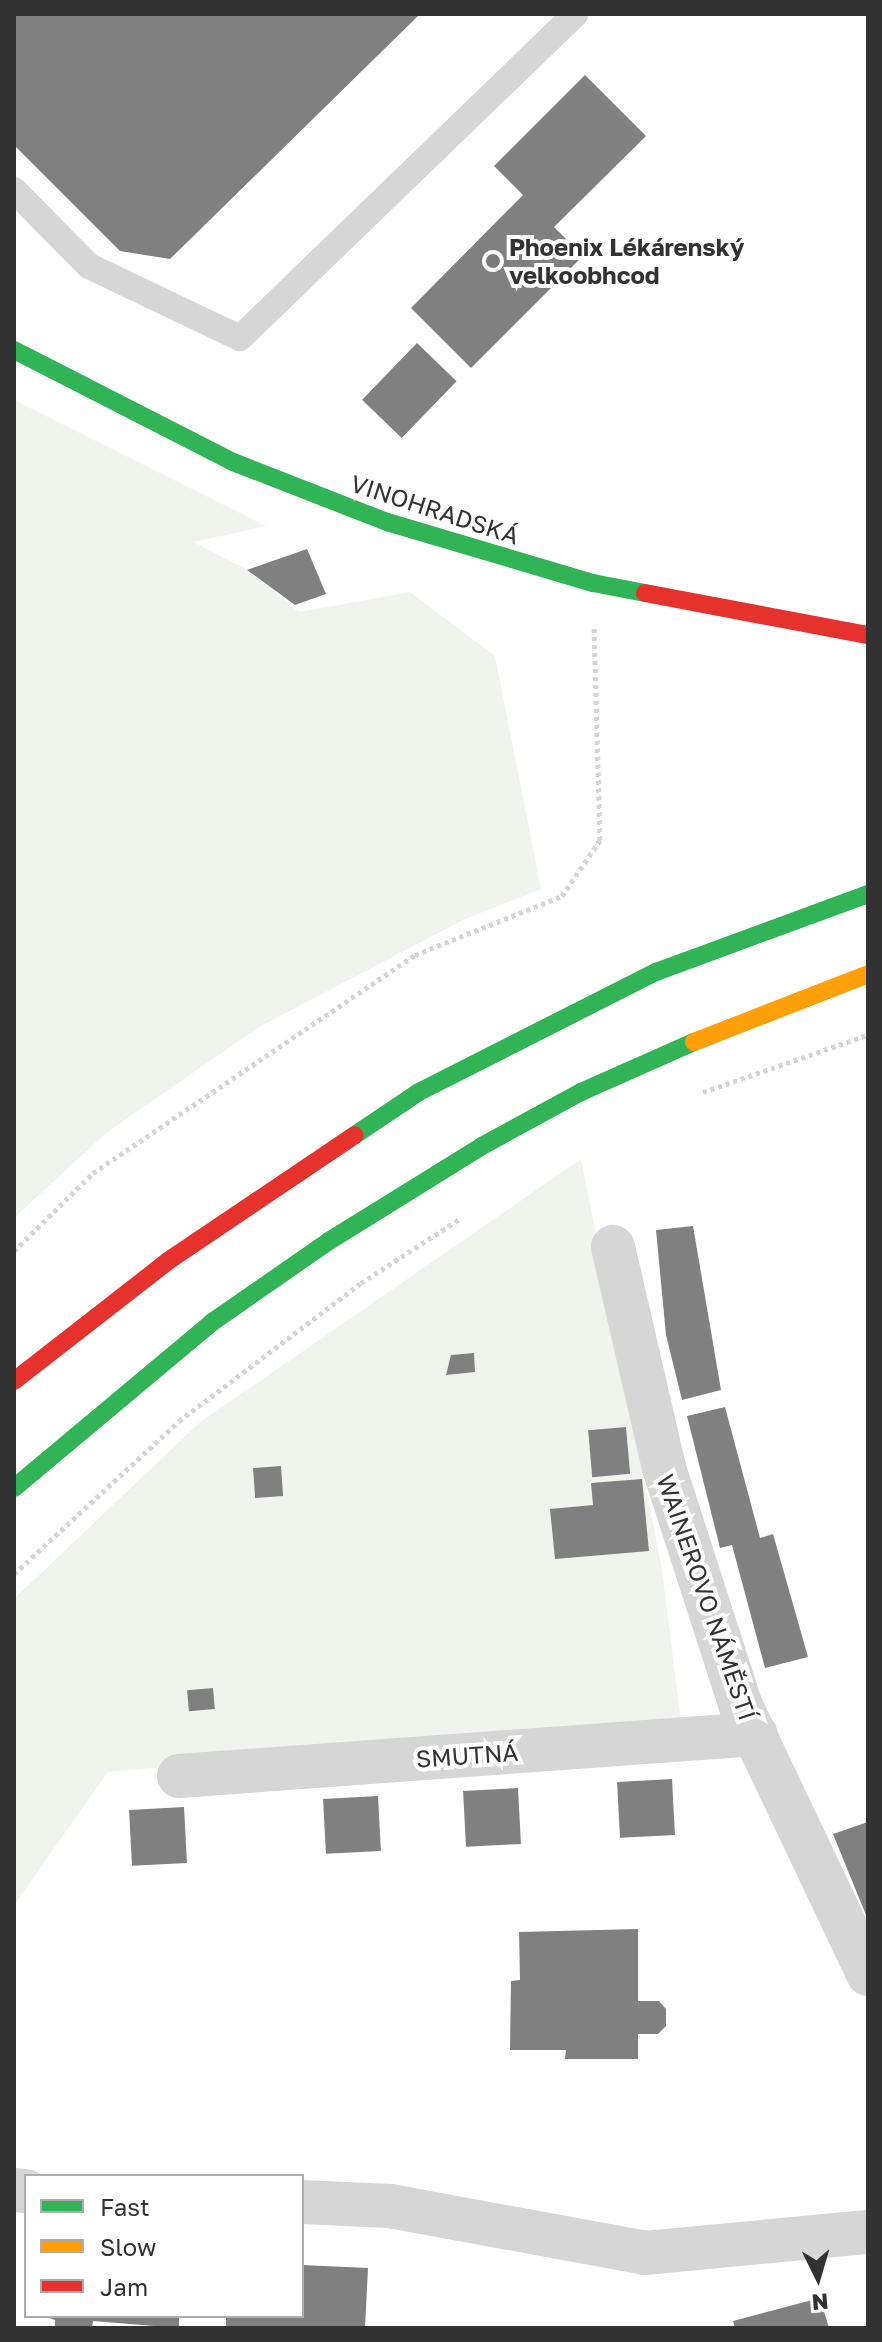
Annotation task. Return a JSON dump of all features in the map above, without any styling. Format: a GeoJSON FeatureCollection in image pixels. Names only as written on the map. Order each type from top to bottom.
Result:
{"type":"FeatureCollection","features":[{"type":"Feature","properties":{"kind":"main road","name":"VINOHRADSKÁ"},"geometry":{"type":"LineString","coordinates":[[14,350],[275,479],[387,522],[593,583],[868,635]]}},
{"type":"Feature","properties":{"kind":"main road"},"geometry":{"type":"LineString","coordinates":[[14,1381],[168,1261],[419,1092],[656,972],[868,894]]}},
{"type":"Feature","properties":{"kind":"main road"},"geometry":{"type":"LineString","coordinates":[[14,1488],[211,1323],[329,1241],[482,1146],[622,1074],[745,1019],[868,974]]}},
{"type":"Feature","properties":{"kind":"street","name":"WAINEROVO NÁMĚSTÍ"},"geometry":{"type":"LineString","coordinates":[[613,1247],[664,1468],[740,1704],[868,1974]]}},
{"type":"Feature","properties":{"kind":"street","name":"SMUTNÁ"},"geometry":{"type":"LineString","coordinates":[[179,1776],[755,1734]]}},
{"type":"Feature","properties":{"kind":"street"},"geometry":{"type":"LineString","coordinates":[[304,2202],[390,2206],[645,2253],[868,2232]]}},
{"type":"Feature","properties":{"kind":"lane"},"geometry":{"type":"LineString","coordinates":[[14,190],[89,266],[240,338],[575,14]]}},
{"type":"Feature","properties":{"kind":"path"},"geometry":{"type":"LineString","coordinates":[[14,1251],[93,1173],[415,955],[562,896],[600,840],[593,583]]}},
{"type":"Feature","properties":{"kind":"path"},"geometry":{"type":"LineString","coordinates":[[699,1093],[868,1035]]}},
{"type":"Feature","properties":{"kind":"path"},"geometry":{"type":"LineString","coordinates":[[14,1574],[179,1421],[361,1283],[467,1214]]}},
{"type":"Feature","properties":{"kind":"shaded area"},"geometry":{"type":"Polygon","coordinates":[[[14,400],[266,526],[194,542],[247,570],[299,612],[410,592],[495,656],[541,889],[465,919],[259,1027],[106,1133],[14,1218],[14,400]]]}},
{"type":"Feature","properties":{"kind":"shaded area"},"geometry":{"type":"Polygon","coordinates":[[[581,1159],[662,1569],[681,1723],[108,1772],[14,1905],[14,1599],[199,1423],[581,1159]]]}},
{"type":"Feature","properties":{"kind":"building"},"geometry":{"type":"Polygon","coordinates":[[[14,14],[420,14],[170,259],[120,251],[14,145],[14,14]]]}},
{"type":"Feature","properties":{"kind":"building"},"geometry":{"type":"Polygon","coordinates":[[[585,75],[646,136],[554,227],[583,256],[471,368],[411,308],[523,195],[494,166],[585,75]]]}},
{"type":"Feature","properties":{"kind":"building"},"geometry":{"type":"Polygon","coordinates":[[[417,343],[457,381],[402,438],[362,400],[417,343]]]}},
{"type":"Feature","properties":{"kind":"building"},"geometry":{"type":"Polygon","coordinates":[[[307,549],[326,594],[295,605],[247,570],[307,549]]]}},
{"type":"Feature","properties":{"kind":"building"},"geometry":{"type":"Polygon","coordinates":[[[693,1226],[721,1390],[682,1400],[666,1335],[656,1230],[693,1226]]]}},
{"type":"Feature","properties":{"kind":"building"},"geometry":{"type":"Polygon","coordinates":[[[474,1353],[475,1372],[446,1375],[451,1355],[474,1353]]]}},
{"type":"Feature","properties":{"kind":"building"},"geometry":{"type":"Polygon","coordinates":[[[725,1407],[760,1538],[773,1534],[808,1657],[765,1668],[732,1545],[720,1548],[687,1416],[725,1407]]]}},
{"type":"Feature","properties":{"kind":"building"},"geometry":{"type":"Polygon","coordinates":[[[626,1427],[630,1474],[592,1477],[588,1430],[626,1427]]]}},
{"type":"Feature","properties":{"kind":"building"},"geometry":{"type":"Polygon","coordinates":[[[281,1466],[283,1496],[255,1498],[253,1468],[281,1466]]]}},
{"type":"Feature","properties":{"kind":"building"},"geometry":{"type":"Polygon","coordinates":[[[642,1479],[649,1551],[555,1559],[550,1509],[593,1505],[591,1483],[642,1479]]]}},
{"type":"Feature","properties":{"kind":"building"},"geometry":{"type":"Polygon","coordinates":[[[213,1688],[215,1709],[189,1711],[187,1690],[213,1688]]]}},
{"type":"Feature","properties":{"kind":"building"},"geometry":{"type":"Polygon","coordinates":[[[672,1779],[675,1835],[620,1838],[617,1782],[672,1779]]]}},
{"type":"Feature","properties":{"kind":"building"},"geometry":{"type":"Polygon","coordinates":[[[518,1788],[521,1844],[466,1847],[463,1791],[518,1788]]]}},
{"type":"Feature","properties":{"kind":"building"},"geometry":{"type":"Polygon","coordinates":[[[378,1796],[381,1851],[326,1854],[323,1799],[378,1796]]]}},
{"type":"Feature","properties":{"kind":"building"},"geometry":{"type":"Polygon","coordinates":[[[184,1807],[187,1863],[132,1866],[129,1810],[184,1807]]]}},
{"type":"Feature","properties":{"kind":"building"},"geometry":{"type":"Polygon","coordinates":[[[868,1822],[868,1920],[833,1834],[868,1822]]]}},
{"type":"Feature","properties":{"kind":"building"},"geometry":{"type":"Polygon","coordinates":[[[638,1929],[638,2001],[659,2001],[666,2009],[666,2026],[658,2034],[638,2034],[638,2059],[565,2059],[566,2050],[510,2050],[511,1981],[520,1980],[519,1932],[638,1929]]]}},
{"type":"Feature","properties":{"kind":"building"},"geometry":{"type":"Polygon","coordinates":[[[304,2265],[368,2268],[365,2328],[226,2328],[226,2318],[304,2318],[304,2265]]]}},
{"type":"Feature","properties":{"kind":"building"},"geometry":{"type":"Polygon","coordinates":[[[820,2298],[829,2328],[735,2328],[733,2321],[820,2298]]]}},
{"type":"Feature","properties":{"kind":"building"},"geometry":{"type":"Polygon","coordinates":[[[50,2318],[179,2318],[179,2328],[93,2321],[92,2328],[55,2328],[55,2320],[50,2318]]]}},
{"type":"Feature","properties":{"kind":"traffic: fast"},"geometry":{"type":"LineString","coordinates":[[14,350],[233,462],[387,522],[593,583],[645,593]]}},
{"type":"Feature","properties":{"kind":"traffic: fast"},"geometry":{"type":"LineString","coordinates":[[355,1135],[419,1092],[656,972],[868,894]]}},
{"type":"Feature","properties":{"kind":"traffic: fast"},"geometry":{"type":"LineString","coordinates":[[14,1488],[211,1323],[329,1241],[482,1146],[581,1092],[694,1042]]}},
{"type":"Feature","properties":{"kind":"traffic: slow"},"geometry":{"type":"LineString","coordinates":[[694,1042],[868,974]]}},
{"type":"Feature","properties":{"kind":"traffic: jam"},"geometry":{"type":"LineString","coordinates":[[645,593],[868,635]]}},
{"type":"Feature","properties":{"kind":"traffic: jam"},"geometry":{"type":"LineString","coordinates":[[14,1381],[168,1261],[355,1135]]}},
{"type":"Feature","properties":{"kind":"place","name":"Phoenix Lékárenský velkoobhcod"},"geometry":{"type":"Point","coordinates":[493,261]}}]}
